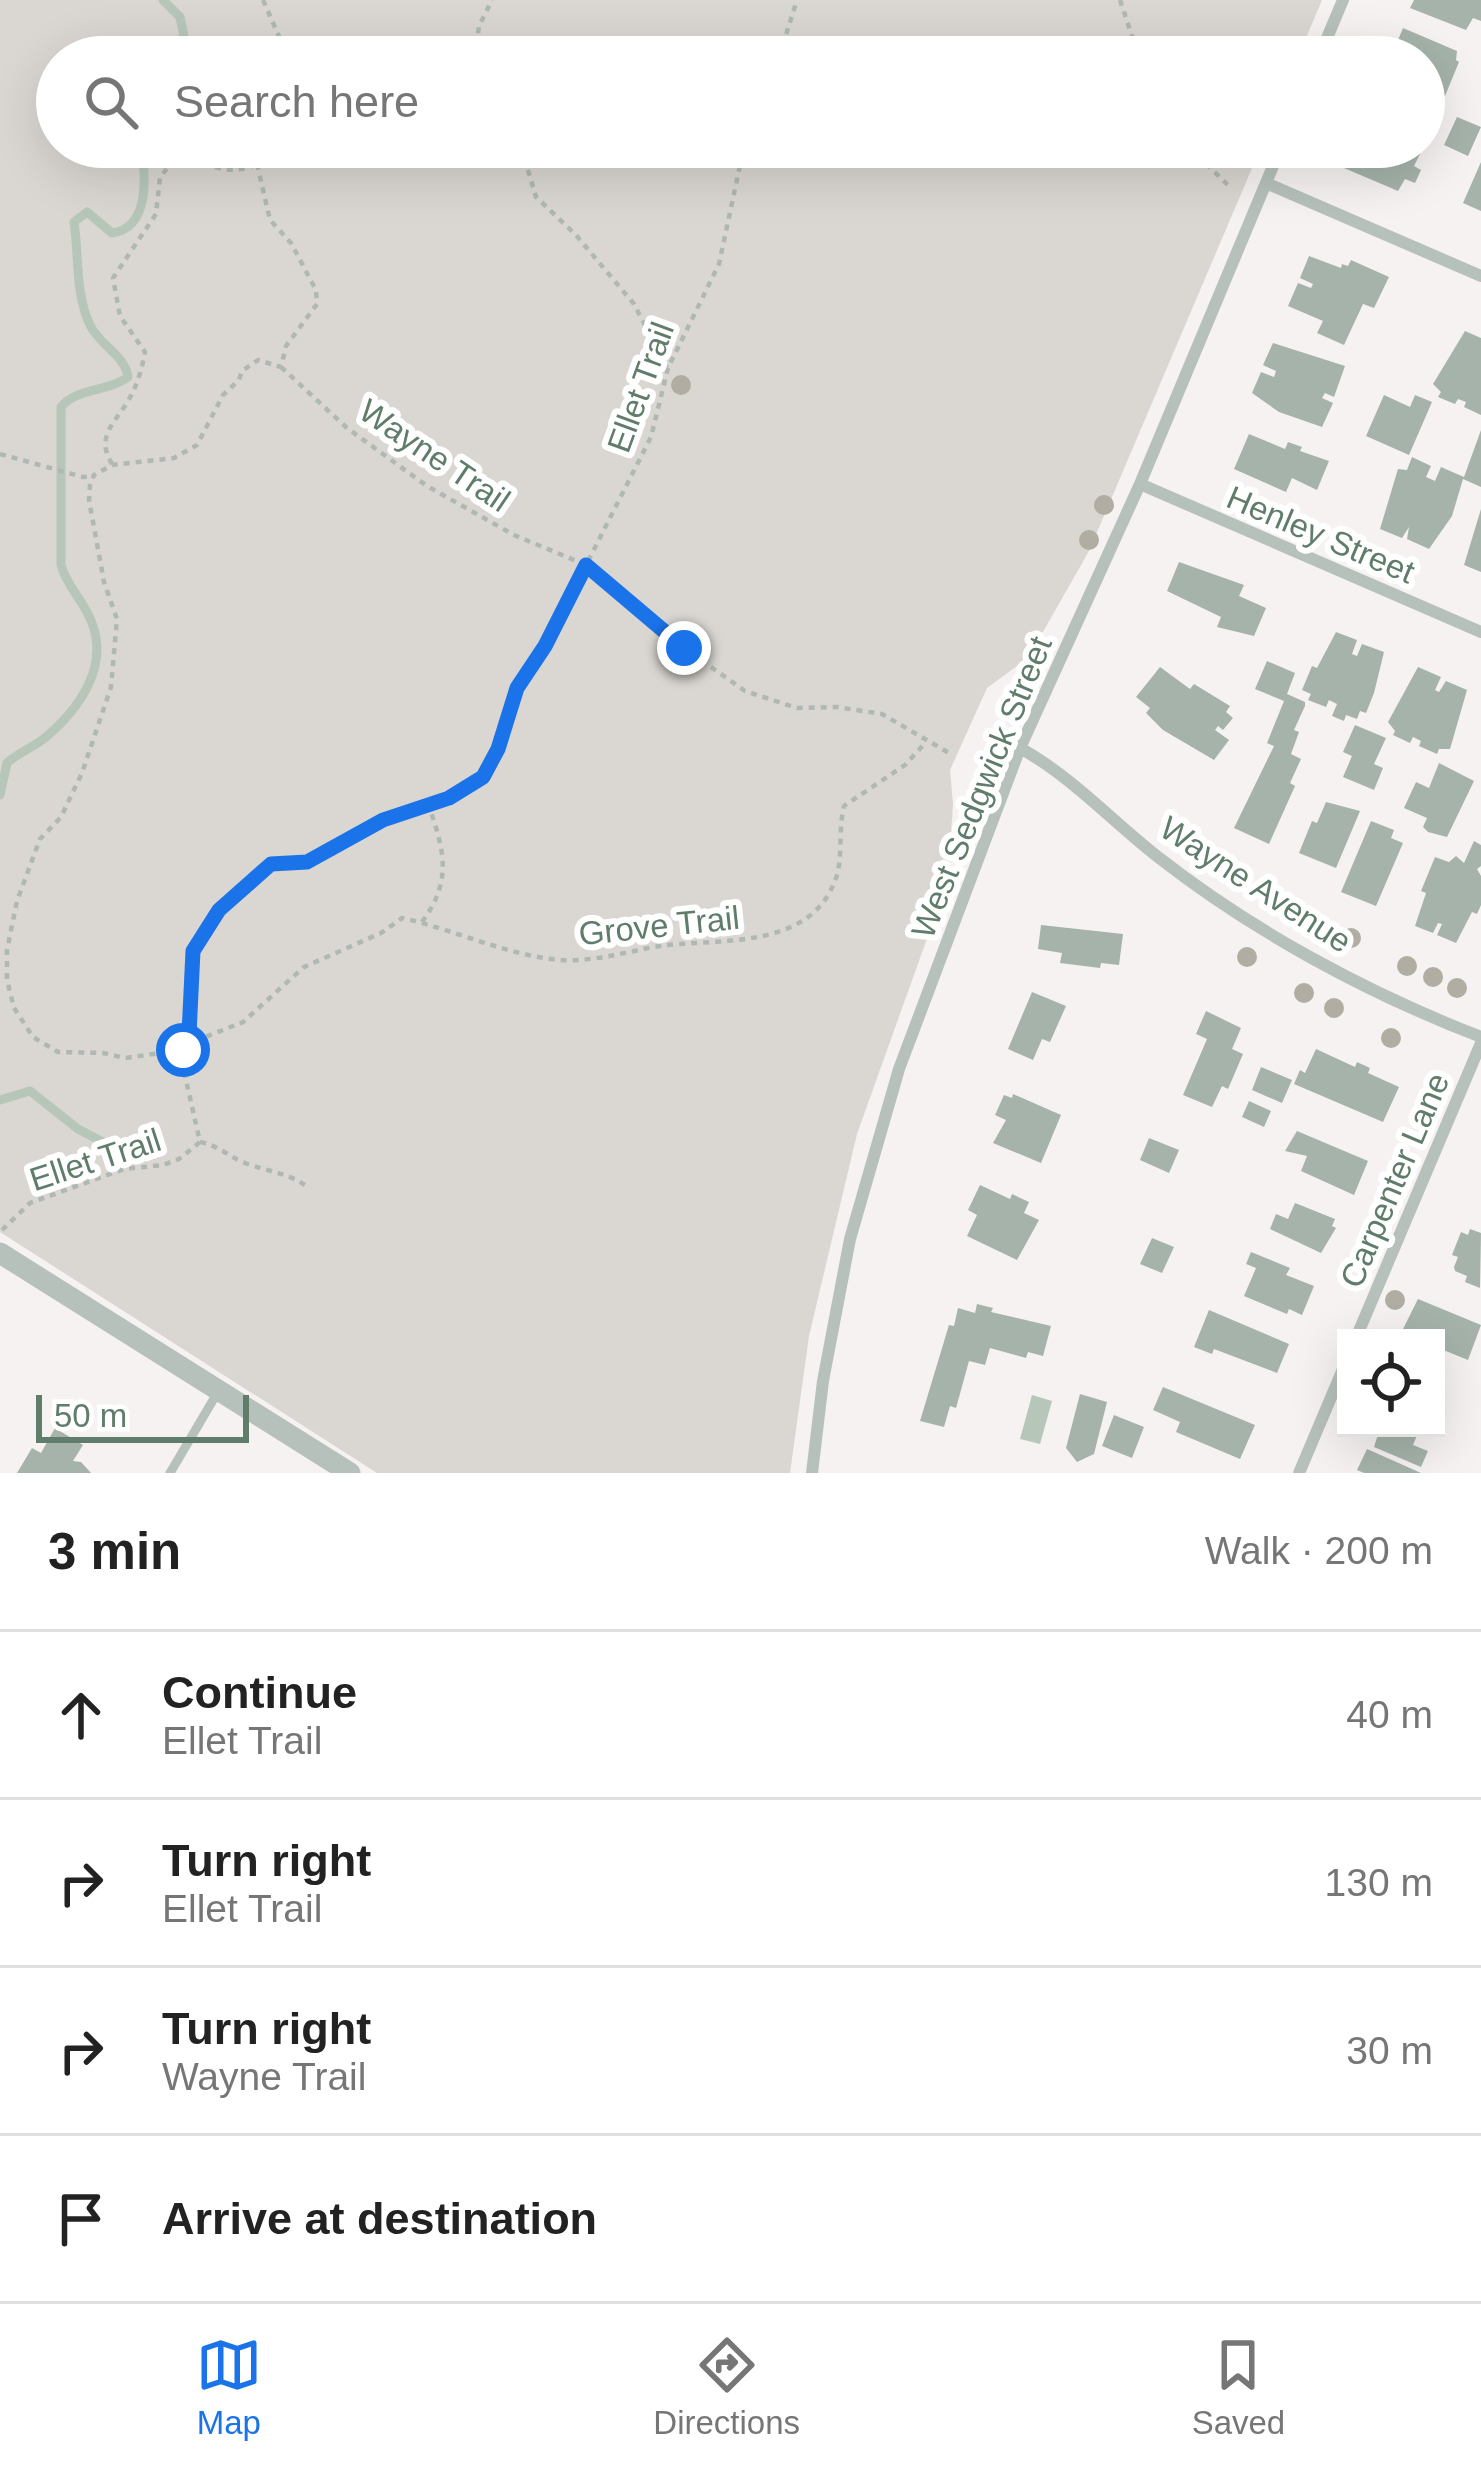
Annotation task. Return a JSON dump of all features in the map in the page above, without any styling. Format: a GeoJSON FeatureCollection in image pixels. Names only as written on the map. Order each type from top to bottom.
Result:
{"type":"FeatureCollection","features":[{"type":"Feature","properties":{"kind":"street"},"geometry":{"type":"LineString","coordinates":[[1328,36],[1343,0]]}},
{"type":"Feature","properties":{"kind":"street","name":"West Sedgwick Street"},"geometry":{"type":"LineString","coordinates":[[812,1473],[835,1312],[898,1070],[1020,748],[1141,484],[1272,168]]}},
{"type":"Feature","properties":{"kind":"street"},"geometry":{"type":"LineString","coordinates":[[1266,183],[1481,276]]}},
{"type":"Feature","properties":{"kind":"street","name":"Henley Street"},"geometry":{"type":"LineString","coordinates":[[1141,484],[1481,632]]}},
{"type":"Feature","properties":{"kind":"street","name":"Wayne Avenue"},"geometry":{"type":"LineString","coordinates":[[1020,748],[1052,768],[1159,858],[1261,927],[1380,993],[1481,1040]]}},
{"type":"Feature","properties":{"kind":"street","name":"Carpenter Lane"},"geometry":{"type":"LineString","coordinates":[[1360,1329],[1481,1040]]}},
{"type":"Feature","properties":{"kind":"street"},"geometry":{"type":"LineString","coordinates":[[0,1253],[350,1473]]}},
{"type":"Feature","properties":{"kind":"street"},"geometry":{"type":"LineString","coordinates":[[1299,1473],[1337,1383]]}},
{"type":"Feature","properties":{"kind":"lane"},"geometry":{"type":"LineString","coordinates":[[170,1473],[219,1390]]}},
{"type":"Feature","properties":{"kind":"path"},"geometry":{"type":"LineString","coordinates":[[263,0],[279,36]]}},
{"type":"Feature","properties":{"kind":"path"},"geometry":{"type":"LineString","coordinates":[[478,36],[492,0]]}},
{"type":"Feature","properties":{"kind":"path"},"geometry":{"type":"LineString","coordinates":[[786,36],[797,0]]}},
{"type":"Feature","properties":{"kind":"path"},"geometry":{"type":"LineString","coordinates":[[1120,0],[1132,36]]}},
{"type":"Feature","properties":{"kind":"path"},"geometry":{"type":"LineString","coordinates":[[112,465],[105,452],[106,434],[134,389],[145,352],[120,316],[112,278],[156,214],[160,177],[168,168]]}},
{"type":"Feature","properties":{"kind":"path"},"geometry":{"type":"LineString","coordinates":[[0,454],[82,477],[112,465],[151,463],[197,445],[223,395],[250,364],[258,360],[281,367],[286,346],[317,304],[316,290],[291,243],[270,220],[258,168]]}},
{"type":"Feature","properties":{"kind":"path"},"geometry":{"type":"LineString","coordinates":[[527,168],[536,197],[575,234],[634,304],[668,368]]}},
{"type":"Feature","properties":{"kind":"path","name":"Ellet Trail"},"geometry":{"type":"LineString","coordinates":[[0,1234],[30,1203],[124,1169],[163,1165],[200,1142],[181,1058],[189,1034],[193,951],[219,910],[271,864],[307,862],[383,820],[467,788],[490,766],[517,688],[545,646],[651,437],[668,368],[719,264],[740,168]]}},
{"type":"Feature","properties":{"kind":"path"},"geometry":{"type":"LineString","coordinates":[[1211,168],[1231,188]]}},
{"type":"Feature","properties":{"kind":"path","name":"Wayne Trail"},"geometry":{"type":"LineString","coordinates":[[281,367],[347,428],[427,486],[534,546],[586,565],[684,648],[745,691],[797,708],[837,707],[882,714],[949,753]]}},
{"type":"Feature","properties":{"kind":"path"},"geometry":{"type":"LineString","coordinates":[[94,476],[89,500],[104,582],[117,619],[111,687],[82,773],[61,817],[40,839],[17,901],[7,950],[7,980],[20,1022],[33,1037],[58,1052],[124,1058],[185,1046],[243,1022],[304,967],[381,933],[402,918],[422,922],[440,898],[443,868],[429,806]]}},
{"type":"Feature","properties":{"kind":"path","name":"Grove Trail"},"geometry":{"type":"LineString","coordinates":[[422,922],[502,950],[585,960],[681,943],[758,939],[783,931],[807,918],[836,880],[844,806],[905,765],[926,742]]}},
{"type":"Feature","properties":{"kind":"path"},"geometry":{"type":"LineString","coordinates":[[200,1142],[214,1144],[242,1162],[294,1176],[309,1188]]}},
{"type":"Feature","properties":{"kind":"shaded area"},"geometry":{"type":"Polygon","coordinates":[[[0,0],[1322,0],[1307,36],[36,36],[36,168],[1252,168],[1089,551],[1028,658],[987,688],[950,770],[953,804],[948,880],[857,1134],[809,1336],[790,1473],[377,1473],[0,1232],[0,0]]]}},
{"type":"Feature","properties":{"kind":"shaded area"},"geometry":{"type":"Polygon","coordinates":[[[1032,1395],[1052,1401],[1040,1444],[1020,1439],[1032,1395]]]}},
{"type":"Feature","properties":{"kind":"building"},"geometry":{"type":"Polygon","coordinates":[[[1414,0],[1481,0],[1481,21],[1473,18],[1466,30],[1410,8],[1414,0]]]}},
{"type":"Feature","properties":{"kind":"building"},"geometry":{"type":"Polygon","coordinates":[[[1445,46],[1457,51],[1459,62],[1445,96],[1445,46]]]}},
{"type":"Feature","properties":{"kind":"building"},"geometry":{"type":"Polygon","coordinates":[[[1457,117],[1481,127],[1468,156],[1445,143],[1457,117]]]}},
{"type":"Feature","properties":{"kind":"building"},"geometry":{"type":"Polygon","coordinates":[[[1481,162],[1481,211],[1463,203],[1481,162]]]}},
{"type":"Feature","properties":{"kind":"building"},"geometry":{"type":"Polygon","coordinates":[[[1344,168],[1421,170],[1415,183],[1405,179],[1398,191],[1344,168]]]}},
{"type":"Feature","properties":{"kind":"building"},"geometry":{"type":"Polygon","coordinates":[[[1309,256],[1341,268],[1351,260],[1389,277],[1374,308],[1363,304],[1344,345],[1317,333],[1323,321],[1288,306],[1298,283],[1311,288],[1313,284],[1300,278],[1309,256]]]}},
{"type":"Feature","properties":{"kind":"building"},"geometry":{"type":"Polygon","coordinates":[[[1465,331],[1481,338],[1481,415],[1464,407],[1466,402],[1458,399],[1455,404],[1438,397],[1441,392],[1433,384],[1465,331]]]}},
{"type":"Feature","properties":{"kind":"building"},"geometry":{"type":"Polygon","coordinates":[[[1273,343],[1345,366],[1334,397],[1325,393],[1322,398],[1333,403],[1322,427],[1279,412],[1252,393],[1261,372],[1274,377],[1276,371],[1263,365],[1273,343]]]}},
{"type":"Feature","properties":{"kind":"building"},"geometry":{"type":"Polygon","coordinates":[[[1384,395],[1410,407],[1415,395],[1432,402],[1409,455],[1366,436],[1384,395]]]}},
{"type":"Feature","properties":{"kind":"building"},"geometry":{"type":"Polygon","coordinates":[[[1481,430],[1481,487],[1463,479],[1452,516],[1429,549],[1407,539],[1409,527],[1402,538],[1380,529],[1398,469],[1407,470],[1412,457],[1431,466],[1426,477],[1435,481],[1441,467],[1464,477],[1481,430]]]}},
{"type":"Feature","properties":{"kind":"building"},"geometry":{"type":"Polygon","coordinates":[[[1249,434],[1285,449],[1288,442],[1329,461],[1317,490],[1292,478],[1286,492],[1234,469],[1249,434]]]}},
{"type":"Feature","properties":{"kind":"building"},"geometry":{"type":"Polygon","coordinates":[[[1481,509],[1481,572],[1464,565],[1481,509]]]}},
{"type":"Feature","properties":{"kind":"building"},"geometry":{"type":"Polygon","coordinates":[[[1179,562],[1244,585],[1239,596],[1266,608],[1254,636],[1217,627],[1221,617],[1167,591],[1179,562]]]}},
{"type":"Feature","properties":{"kind":"building"},"geometry":{"type":"Polygon","coordinates":[[[1336,632],[1357,640],[1352,654],[1357,656],[1362,644],[1384,652],[1366,713],[1360,711],[1357,719],[1332,716],[1337,704],[1329,700],[1326,707],[1308,700],[1311,694],[1302,690],[1336,632]]]}},
{"type":"Feature","properties":{"kind":"building"},"geometry":{"type":"Polygon","coordinates":[[[1267,661],[1295,673],[1287,694],[1305,702],[1291,754],[1301,759],[1290,783],[1295,786],[1269,844],[1234,828],[1274,746],[1267,743],[1284,701],[1255,689],[1267,661]]]}},
{"type":"Feature","properties":{"kind":"building"},"geometry":{"type":"Polygon","coordinates":[[[1160,667],[1190,689],[1194,684],[1230,706],[1226,712],[1233,718],[1223,730],[1218,726],[1215,730],[1229,740],[1214,760],[1163,730],[1146,713],[1150,708],[1136,697],[1160,667]]]}},
{"type":"Feature","properties":{"kind":"building"},"geometry":{"type":"Polygon","coordinates":[[[1418,667],[1441,677],[1435,690],[1439,692],[1446,681],[1467,690],[1450,749],[1439,749],[1437,754],[1419,746],[1421,741],[1413,737],[1410,743],[1393,735],[1388,722],[1418,667]]]}},
{"type":"Feature","properties":{"kind":"building"},"geometry":{"type":"Polygon","coordinates":[[[1355,725],[1386,738],[1374,764],[1383,768],[1374,790],[1343,777],[1352,756],[1343,752],[1355,725]]]}},
{"type":"Feature","properties":{"kind":"building"},"geometry":{"type":"Polygon","coordinates":[[[1439,763],[1474,781],[1447,837],[1428,832],[1423,827],[1427,818],[1404,808],[1416,782],[1429,788],[1439,763]]]}},
{"type":"Feature","properties":{"kind":"building"},"geometry":{"type":"Polygon","coordinates":[[[1326,802],[1360,811],[1336,868],[1299,853],[1326,802]]]}},
{"type":"Feature","properties":{"kind":"building"},"geometry":{"type":"Polygon","coordinates":[[[1371,821],[1394,830],[1391,838],[1403,843],[1376,906],[1341,892],[1371,821]]]}},
{"type":"Feature","properties":{"kind":"building"},"geometry":{"type":"Polygon","coordinates":[[[1474,841],[1481,845],[1477,869],[1481,905],[1477,914],[1472,912],[1456,943],[1437,935],[1442,924],[1433,933],[1415,926],[1426,893],[1421,891],[1435,857],[1449,862],[1456,856],[1464,863],[1474,841]]]}},
{"type":"Feature","properties":{"kind":"building"},"geometry":{"type":"Polygon","coordinates":[[[1041,925],[1123,934],[1119,965],[1101,963],[1100,968],[1060,963],[1062,953],[1038,949],[1041,925]]]}},
{"type":"Feature","properties":{"kind":"building"},"geometry":{"type":"Polygon","coordinates":[[[1032,992],[1066,1006],[1050,1042],[1042,1039],[1033,1060],[1008,1049],[1032,992]]]}},
{"type":"Feature","properties":{"kind":"building"},"geometry":{"type":"Polygon","coordinates":[[[1206,1011],[1241,1028],[1232,1049],[1243,1054],[1228,1089],[1222,1086],[1212,1107],[1183,1095],[1207,1039],[1196,1034],[1206,1011]]]}},
{"type":"Feature","properties":{"kind":"building"},"geometry":{"type":"Polygon","coordinates":[[[1316,1049],[1355,1067],[1357,1062],[1370,1068],[1368,1073],[1399,1087],[1383,1122],[1294,1084],[1316,1049]]]}},
{"type":"Feature","properties":{"kind":"building"},"geometry":{"type":"Polygon","coordinates":[[[1261,1067],[1292,1080],[1282,1103],[1252,1090],[1261,1067]]]}},
{"type":"Feature","properties":{"kind":"building"},"geometry":{"type":"Polygon","coordinates":[[[1013,1094],[1061,1115],[1041,1163],[993,1143],[1006,1120],[995,1115],[1004,1095],[1012,1098],[1013,1094]]]}},
{"type":"Feature","properties":{"kind":"building"},"geometry":{"type":"Polygon","coordinates":[[[1249,1101],[1271,1111],[1264,1127],[1242,1117],[1249,1101]]]}},
{"type":"Feature","properties":{"kind":"building"},"geometry":{"type":"Polygon","coordinates":[[[1297,1131],[1368,1161],[1354,1195],[1301,1171],[1307,1156],[1285,1151],[1297,1131]]]}},
{"type":"Feature","properties":{"kind":"building"},"geometry":{"type":"Polygon","coordinates":[[[1149,1138],[1179,1150],[1169,1173],[1140,1160],[1149,1138]]]}},
{"type":"Feature","properties":{"kind":"building"},"geometry":{"type":"Polygon","coordinates":[[[980,1185],[1029,1202],[1024,1213],[1039,1220],[1017,1260],[967,1236],[977,1215],[968,1210],[980,1185]]]}},
{"type":"Feature","properties":{"kind":"building"},"geometry":{"type":"Polygon","coordinates":[[[1295,1203],[1335,1219],[1332,1226],[1336,1228],[1321,1253],[1270,1229],[1276,1214],[1288,1219],[1295,1203]]]}},
{"type":"Feature","properties":{"kind":"building"},"geometry":{"type":"Polygon","coordinates":[[[1470,1229],[1481,1233],[1480,1288],[1465,1282],[1467,1276],[1454,1267],[1458,1257],[1452,1255],[1461,1232],[1468,1235],[1470,1229]]]}},
{"type":"Feature","properties":{"kind":"building"},"geometry":{"type":"Polygon","coordinates":[[[1152,1238],[1174,1247],[1162,1273],[1140,1264],[1152,1238]]]}},
{"type":"Feature","properties":{"kind":"building"},"geometry":{"type":"Polygon","coordinates":[[[1251,1252],[1290,1268],[1286,1275],[1314,1286],[1302,1315],[1289,1309],[1287,1314],[1244,1296],[1256,1268],[1246,1264],[1251,1252]]]}},
{"type":"Feature","properties":{"kind":"building"},"geometry":{"type":"Polygon","coordinates":[[[1418,1299],[1481,1325],[1468,1360],[1445,1351],[1445,1329],[1403,1329],[1418,1299]]]}},
{"type":"Feature","properties":{"kind":"building"},"geometry":{"type":"Polygon","coordinates":[[[977,1304],[993,1308],[991,1312],[1051,1326],[1043,1356],[1028,1352],[1026,1358],[990,1348],[985,1365],[969,1361],[956,1408],[950,1406],[944,1427],[920,1421],[949,1325],[954,1326],[958,1308],[975,1313],[977,1304]]]}},
{"type":"Feature","properties":{"kind":"building"},"geometry":{"type":"Polygon","coordinates":[[[1209,1310],[1289,1344],[1277,1373],[1214,1349],[1212,1354],[1194,1347],[1209,1310]]]}},
{"type":"Feature","properties":{"kind":"building"},"geometry":{"type":"Polygon","coordinates":[[[1163,1387],[1255,1425],[1240,1459],[1176,1432],[1180,1422],[1153,1410],[1163,1387]]]}},
{"type":"Feature","properties":{"kind":"building"},"geometry":{"type":"Polygon","coordinates":[[[1080,1394],[1107,1402],[1094,1454],[1077,1462],[1066,1448],[1080,1394]]]}},
{"type":"Feature","properties":{"kind":"building"},"geometry":{"type":"Polygon","coordinates":[[[1114,1415],[1144,1427],[1132,1458],[1102,1446],[1114,1415]]]}},
{"type":"Feature","properties":{"kind":"building"},"geometry":{"type":"Polygon","coordinates":[[[55,1428],[83,1445],[73,1461],[81,1462],[91,1473],[17,1473],[32,1448],[41,1453],[55,1428]]]}},
{"type":"Feature","properties":{"kind":"building"},"geometry":{"type":"Polygon","coordinates":[[[1377,1437],[1416,1437],[1413,1445],[1428,1451],[1421,1467],[1374,1447],[1377,1437]]]}},
{"type":"Feature","properties":{"kind":"building"},"geometry":{"type":"Polygon","coordinates":[[[1367,1449],[1421,1473],[1357,1470],[1367,1449]]]}},
{"type":"Feature","properties":{"kind":"waterway"},"geometry":{"type":"LineString","coordinates":[[163,0],[180,17],[184,36]]}},
{"type":"Feature","properties":{"kind":"waterway"},"geometry":{"type":"LineString","coordinates":[[0,795],[7,763],[58,726],[80,700],[94,671],[97,655],[92,623],[61,565],[61,407],[75,396],[128,377],[85,313],[74,222],[87,212],[112,233],[124,229],[133,222],[143,199],[144,168]]}},
{"type":"Feature","properties":{"kind":"waterway"},"geometry":{"type":"LineString","coordinates":[[0,1100],[30,1091],[78,1129],[124,1153]]}},
{"type":"Feature","properties":{"kind":"route"},"geometry":{"type":"LineString","coordinates":[[183,1050],[189,1034],[193,951],[219,910],[260,877],[265,867],[279,860],[307,862],[383,820],[449,798],[483,777],[498,749],[517,688],[545,646],[586,565],[684,648]]}}]}
